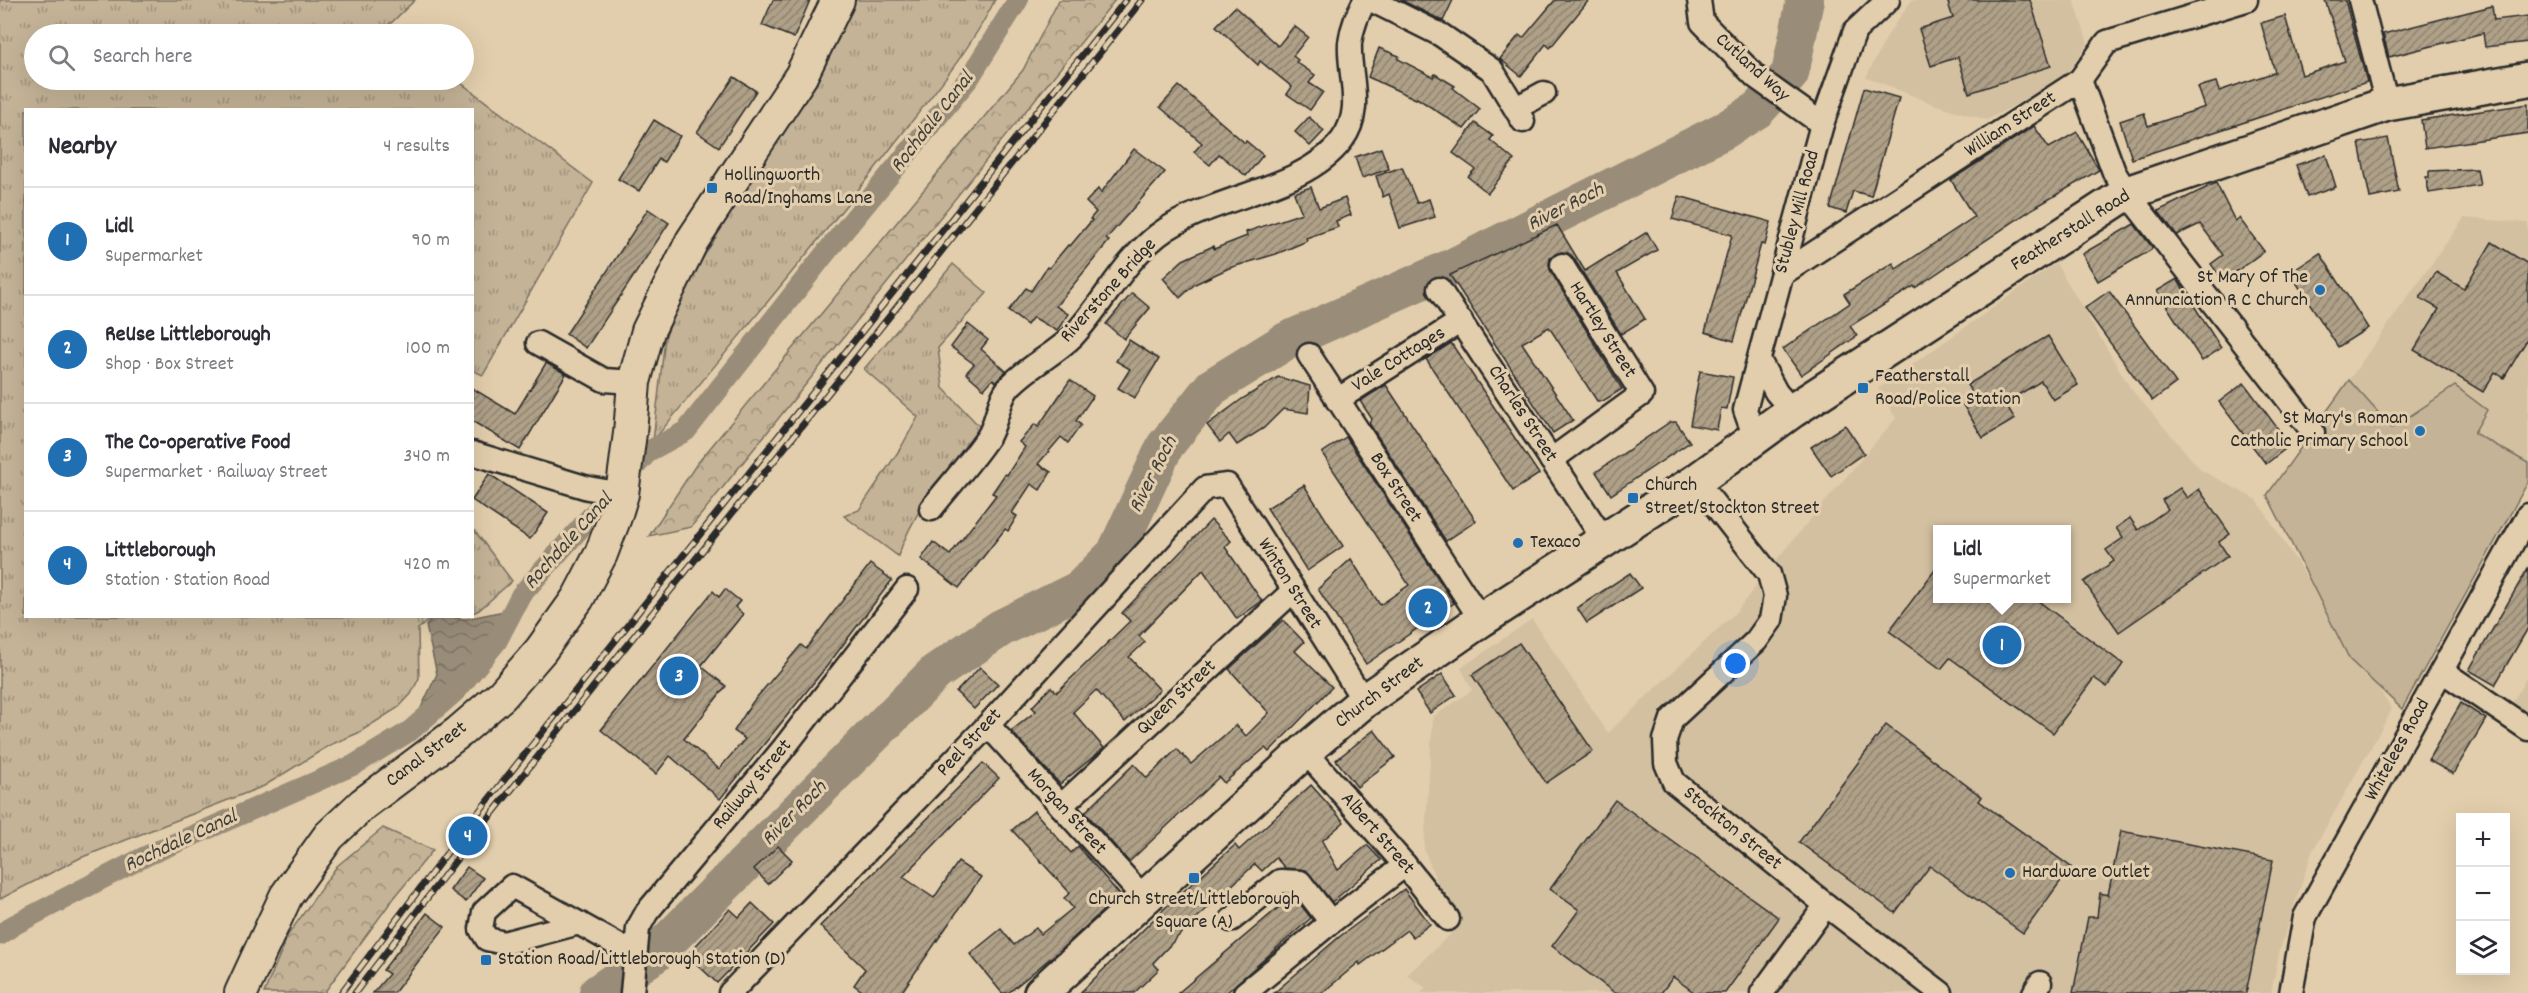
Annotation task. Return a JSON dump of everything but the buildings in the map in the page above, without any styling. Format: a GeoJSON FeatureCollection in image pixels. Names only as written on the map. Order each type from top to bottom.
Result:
{"type":"FeatureCollection","features":[{"type":"Feature","properties":{"kind":"highway","name":"Featherstall Road"},"geometry":{"type":"LineString","coordinates":[[1755,438],[1792,411],[2127,193],[2387,104],[2528,79]]}},
{"type":"Feature","properties":{"kind":"highway","name":"Church Street"},"geometry":{"type":"LineString","coordinates":[[1041,993],[1305,750],[1364,701],[1481,620],[1696,481],[1755,438]]}},
{"type":"Feature","properties":{"kind":"main road","name":"Canal Street"},"geometry":{"type":"LineString","coordinates":[[241,993],[286,896],[329,836],[363,804],[459,732],[502,695],[541,650],[578,598],[602,554],[618,506],[630,433],[634,382],[648,331],[692,241],[801,76],[838,0]]}},
{"type":"Feature","properties":{"kind":"street","name":"Riverstone Bridge"},"geometry":{"type":"LineString","coordinates":[[931,509],[989,436],[1008,388],[1072,336],[1141,250],[1178,222],[1292,177],[1321,162],[1339,144],[1344,138],[1352,117],[1355,83],[1350,44],[1353,24],[1365,0]]}},
{"type":"Feature","properties":{"kind":"street"},"geometry":{"type":"LineString","coordinates":[[1371,0],[1441,35],[1492,70],[1520,115],[1544,93]]}},
{"type":"Feature","properties":{"kind":"street","name":"Cutland Way"},"geometry":{"type":"LineString","coordinates":[[1699,0],[1702,22],[1756,77],[1822,124]]}},
{"type":"Feature","properties":{"kind":"street","name":"Stubley Mill Road"},"geometry":{"type":"LineString","coordinates":[[1755,438],[1745,410],[1822,124],[1856,31],[1888,0]]}},
{"type":"Feature","properties":{"kind":"street","name":"William Street"},"geometry":{"type":"LineString","coordinates":[[1782,274],[2080,80],[2107,42],[2246,0]]}},
{"type":"Feature","properties":{"kind":"street"},"geometry":{"type":"LineString","coordinates":[[2360,0],[2387,104]]}},
{"type":"Feature","properties":{"kind":"street"},"geometry":{"type":"LineString","coordinates":[[2080,80],[2114,172],[2127,193],[2313,432]]}},
{"type":"Feature","properties":{"kind":"street","name":"Hartley Street"},"geometry":{"type":"LineString","coordinates":[[1551,460],[1642,394],[1562,265]]}},
{"type":"Feature","properties":{"kind":"street","name":"Charles Street"},"geometry":{"type":"LineString","coordinates":[[1439,289],[1604,540]]}},
{"type":"Feature","properties":{"kind":"street","name":"Vale Cottages"},"geometry":{"type":"LineString","coordinates":[[1337,400],[1461,321]]}},
{"type":"Feature","properties":{"kind":"street"},"geometry":{"type":"LineString","coordinates":[[538,342],[604,380],[634,382]]}},
{"type":"Feature","properties":{"kind":"street","name":"Box Street"},"geometry":{"type":"LineString","coordinates":[[1309,355],[1481,620]]}},
{"type":"Feature","properties":{"kind":"street"},"geometry":{"type":"LineString","coordinates":[[1759,360],[1776,392],[1792,411]]}},
{"type":"Feature","properties":{"kind":"street"},"geometry":{"type":"LineString","coordinates":[[474,454],[588,488],[618,506]]}},
{"type":"Feature","properties":{"kind":"street","name":"Stockton Street"},"geometry":{"type":"LineString","coordinates":[[1696,481],[1769,574],[1775,596],[1771,620],[1755,641],[1671,719],[1665,740],[1666,763],[1674,782],[1826,905],[1941,993]]}},
{"type":"Feature","properties":{"kind":"street","name":"Winton Street"},"geometry":{"type":"LineString","coordinates":[[1205,488],[1227,485],[1364,701]]}},
{"type":"Feature","properties":{"kind":"street","name":"Peel Street"},"geometry":{"type":"LineString","coordinates":[[730,993],[988,725],[1205,488]]}},
{"type":"Feature","properties":{"kind":"street","name":"Whitelees Road"},"geometry":{"type":"LineString","coordinates":[[2291,993],[2305,917],[2528,515]]}},
{"type":"Feature","properties":{"kind":"street","name":"Railway Street"},"geometry":{"type":"LineString","coordinates":[[632,993],[638,928],[653,905],[783,749],[907,589]]}},
{"type":"Feature","properties":{"kind":"street","name":"Queen Street"},"geometry":{"type":"LineString","coordinates":[[1061,806],[1293,591]]}},
{"type":"Feature","properties":{"kind":"street"},"geometry":{"type":"LineString","coordinates":[[2442,671],[2528,729]]}},
{"type":"Feature","properties":{"kind":"street","name":"Morgan Street"},"geometry":{"type":"LineString","coordinates":[[988,725],[1144,898]]}},
{"type":"Feature","properties":{"kind":"street","name":"Albert Street"},"geometry":{"type":"LineString","coordinates":[[1305,750],[1405,865],[1448,919]]}},
{"type":"Feature","properties":{"kind":"street"},"geometry":{"type":"LineString","coordinates":[[1257,989],[1331,922],[1405,865]]}},
{"type":"Feature","properties":{"kind":"street"},"geometry":{"type":"LineString","coordinates":[[1231,920],[1280,881],[1300,882],[1331,922]]}},
{"type":"Feature","properties":{"kind":"street"},"geometry":{"type":"LineString","coordinates":[[1762,993],[1826,905]]}},
{"type":"Feature","properties":{"kind":"street"},"geometry":{"type":"LineString","coordinates":[[579,923],[604,935],[634,954]]}},
{"type":"Feature","properties":{"kind":"shaded area"},"geometry":{"type":"Polygon","coordinates":[[[1912,0],[2074,0],[2088,43],[2063,79],[1987,120],[1936,105],[1866,77],[1890,31],[1912,0]]]}},
{"type":"Feature","properties":{"kind":"shaded area"},"geometry":{"type":"Polygon","coordinates":[[[2464,218],[2528,223],[2528,482],[2402,709],[2377,686],[2392,710],[2312,852],[2280,949],[2271,993],[1421,993],[1426,988],[1407,975],[1455,930],[1424,849],[1433,717],[1472,690],[1461,668],[1532,619],[1608,733],[1735,613],[1781,554],[1896,418],[1878,389],[2056,263],[2131,389],[2201,470],[2257,500],[2313,587],[2267,495],[2464,218]]]}},
{"type":"Feature","properties":{"kind":"shaded area"},"geometry":{"type":"Polygon","coordinates":[[[2528,675],[2528,715],[2512,703],[2528,675]]]}},
{"type":"Feature","properties":{"kind":"green space"},"geometry":{"type":"Polygon","coordinates":[[[0,0],[415,0],[390,24],[24,24],[24,90],[470,90],[593,183],[483,375],[474,371],[474,108],[24,108],[24,618],[432,618],[418,629],[419,678],[411,694],[399,707],[358,733],[330,745],[264,786],[80,858],[0,899],[0,0]]]}},
{"type":"Feature","properties":{"kind":"green space"},"geometry":{"type":"Polygon","coordinates":[[[854,0],[995,0],[960,58],[933,95],[653,441],[665,338],[689,280],[809,88],[854,0]]]}},
{"type":"Feature","properties":{"kind":"green space"},"geometry":{"type":"Polygon","coordinates":[[[1059,0],[1115,0],[691,527],[649,536],[696,465],[1023,70],[1059,0]]]}},
{"type":"Feature","properties":{"kind":"green space"},"geometry":{"type":"Polygon","coordinates":[[[953,264],[987,293],[938,348],[943,388],[980,427],[923,504],[898,556],[844,516],[859,510],[900,449],[918,417],[864,369],[953,264]]]}},
{"type":"Feature","properties":{"kind":"green space","name":"St Mary's Roman Catholic Primary School"},"geometry":{"type":"Polygon","coordinates":[[[2349,380],[2392,428],[2455,386],[2487,410],[2474,433],[2528,463],[2528,482],[2402,709],[2350,660],[2267,495],[2349,380]]]}},
{"type":"Feature","properties":{"kind":"green space"},"geometry":{"type":"Polygon","coordinates":[[[474,530],[512,581],[474,612],[474,530]]]}},
{"type":"Feature","properties":{"kind":"green space"},"geometry":{"type":"Polygon","coordinates":[[[383,828],[433,850],[390,903],[324,993],[264,993],[288,935],[337,866],[383,828]]]}},
{"type":"Feature","properties":{"kind":"water"},"geometry":{"type":"Polygon","coordinates":[[[513,609],[497,641],[457,690],[410,731],[437,674],[426,626],[432,618],[474,617],[513,609]]]}},
{"type":"Feature","properties":{"kind":"waterway","name":"Rochdale Canal"},"geometry":{"type":"LineString","coordinates":[[0,935],[12,926],[146,856],[354,765],[410,731],[457,690],[497,641],[521,595],[649,451],[686,431],[824,255],[970,77],[1018,0]]}},
{"type":"Feature","properties":{"kind":"waterway","name":"River Roch"},"geometry":{"type":"LineString","coordinates":[[598,993],[655,954],[936,672],[1001,628],[1080,589],[1115,554],[1165,446],[1212,387],[1288,340],[1455,266],[1725,130],[1757,110],[1790,74],[1805,0]]}},
{"type":"Feature","properties":{"kind":"railway"},"geometry":{"type":"LineString","coordinates":[[341,993],[462,833],[1126,0]]}},
{"type":"Feature","properties":{"kind":"railway"},"geometry":{"type":"LineString","coordinates":[[355,993],[472,839],[1142,0]]}},
{"type":"Feature","properties":{"kind":"place","name":"Hollingworth Road/Inghams Lane"},"geometry":{"type":"Point","coordinates":[712,188]}},
{"type":"Feature","properties":{"kind":"place","name":"St Mary Of The Annunciation R C Church"},"geometry":{"type":"Point","coordinates":[2320,290]}},
{"type":"Feature","properties":{"kind":"place","name":"Featherstall Road/Police Station"},"geometry":{"type":"Point","coordinates":[1863,388]}},
{"type":"Feature","properties":{"kind":"place","name":"St Mary's Roman Catholic Primary School"},"geometry":{"type":"Point","coordinates":[2420,431]}},
{"type":"Feature","properties":{"kind":"place","name":"Church Street/Stockton Street"},"geometry":{"type":"Point","coordinates":[1633,498]}},
{"type":"Feature","properties":{"kind":"place","name":"Texaco"},"geometry":{"type":"Point","coordinates":[1518,543]}},
{"type":"Feature","properties":{"kind":"place","name":"ReUse Littleborough"},"geometry":{"type":"Point","coordinates":[1428,608]}},
{"type":"Feature","properties":{"kind":"place","name":"Lidl"},"geometry":{"type":"Point","coordinates":[2002,645]}},
{"type":"Feature","properties":{"kind":"place","name":"The Co-operative Food"},"geometry":{"type":"Point","coordinates":[679,676]}},
{"type":"Feature","properties":{"kind":"place","name":"Littleborough"},"geometry":{"type":"Point","coordinates":[468,836]}},
{"type":"Feature","properties":{"kind":"place","name":"Hardware Outlet"},"geometry":{"type":"Point","coordinates":[2010,873]}},
{"type":"Feature","properties":{"kind":"place","name":"Church Street/Littleborough Square (A)"},"geometry":{"type":"Point","coordinates":[1194,878]}},
{"type":"Feature","properties":{"kind":"place","name":"Station Road/Littleborough Station (D)"},"geometry":{"type":"Point","coordinates":[486,960]}}]}
